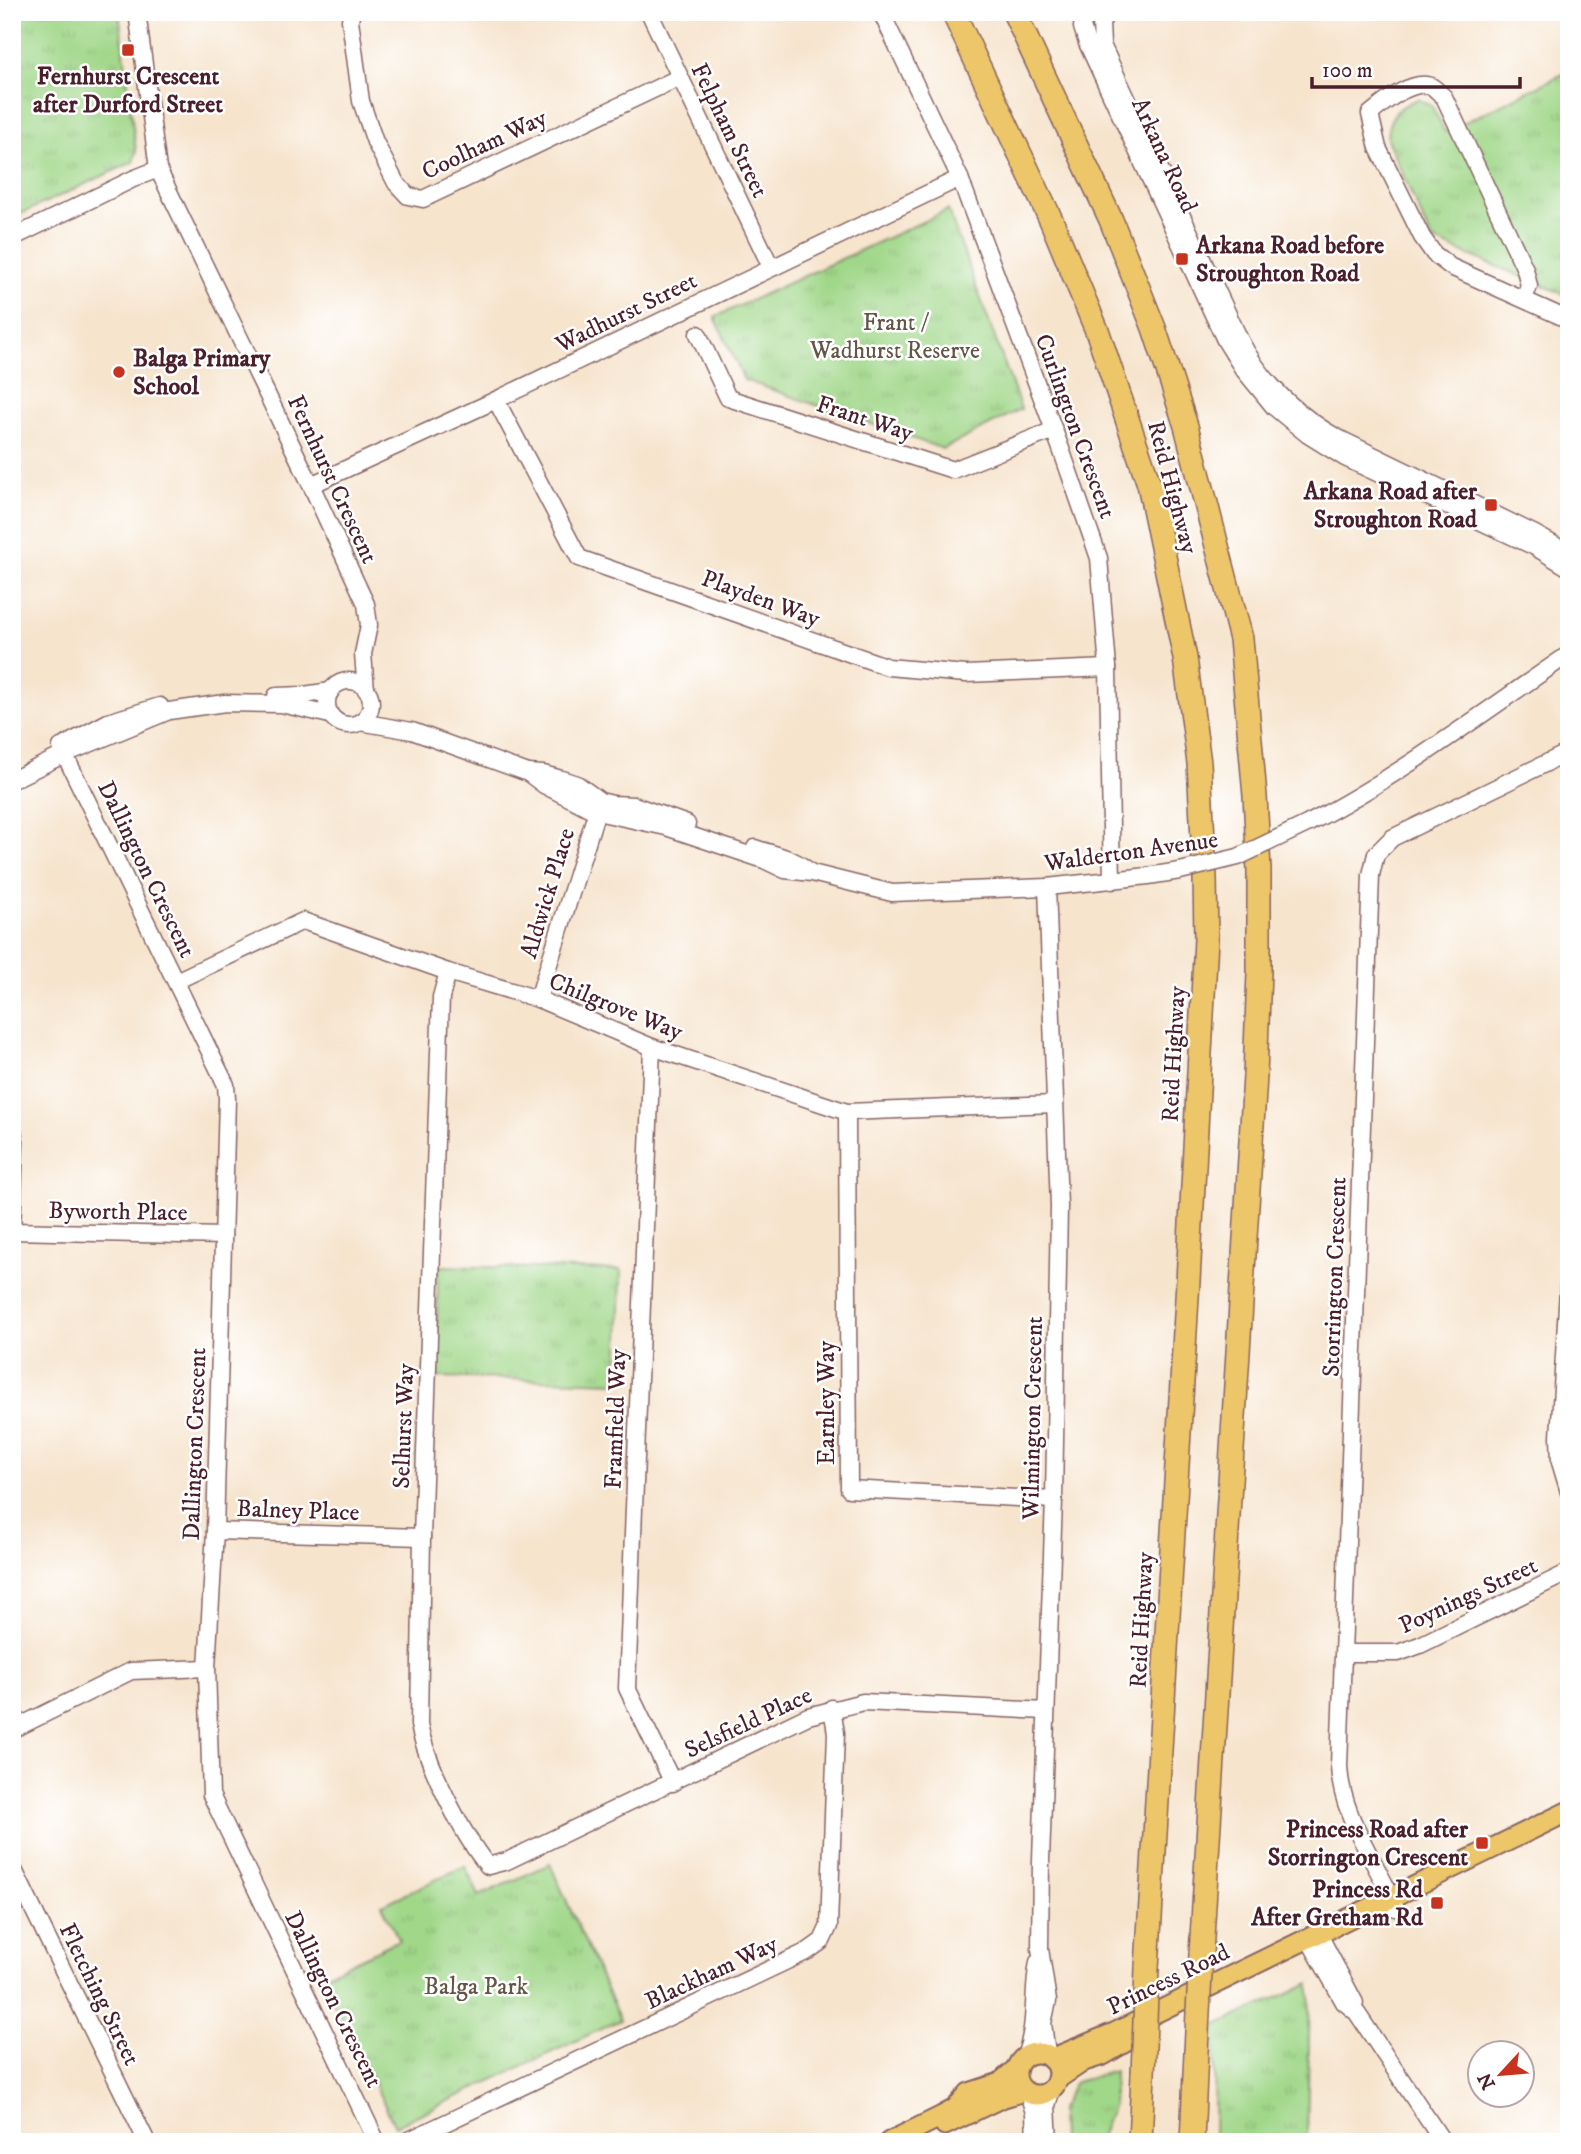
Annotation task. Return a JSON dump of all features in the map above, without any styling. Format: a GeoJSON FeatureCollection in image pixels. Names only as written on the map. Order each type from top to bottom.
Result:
{"type":"FeatureCollection","features":[{"type":"Feature","properties":{"kind":"highway","name":"Reid Highway"},"geometry":{"type":"LineString","coordinates":[[953,12],[1062,247],[1098,333],[1149,484],[1185,658],[1199,763],[1206,939],[1147,1968],[1140,2142]]}},
{"type":"Feature","properties":{"kind":"highway","name":"Reid Highway"},"geometry":{"type":"LineString","coordinates":[[1014,12],[1111,220],[1154,328],[1186,426],[1241,639],[1255,796],[1259,972],[1255,1076],[1201,1954],[1192,2142]]}},
{"type":"Feature","properties":{"kind":"main road","name":"Princess Road"},"geometry":{"type":"LineString","coordinates":[[1054,2084],[1084,2061],[1103,2055],[1569,1811]]}},
{"type":"Feature","properties":{"kind":"main road","name":"Princess Road"},"geometry":{"type":"LineString","coordinates":[[1394,1903],[1569,1824]]}},
{"type":"Feature","properties":{"kind":"main road","name":"Princess Road"},"geometry":{"type":"LineString","coordinates":[[1049,2057],[1095,2041],[1317,1941]]}},
{"type":"Feature","properties":{"kind":"main road"},"geometry":{"type":"LineString","coordinates":[[889,2142],[955,2109],[968,2093],[1000,2083],[1033,2053],[1049,2057],[1057,2068],[1054,2084],[1038,2095],[1026,2092],[1001,2098],[912,2142]]}},
{"type":"Feature","properties":{"kind":"main road"},"geometry":{"type":"LineString","coordinates":[[1020,2063],[1017,2081],[1026,2092]]}},
{"type":"Feature","properties":{"kind":"street","name":"Fernhurst Crescent"},"geometry":{"type":"LineString","coordinates":[[137,12],[158,169],[366,604],[369,625],[363,654],[368,697]]}},
{"type":"Feature","properties":{"kind":"street","name":"Coolham Way"},"geometry":{"type":"LineString","coordinates":[[352,12],[350,20],[361,101],[375,142],[396,183],[408,196],[423,199],[680,77]]}},
{"type":"Feature","properties":{"kind":"street","name":"Felpham Street"},"geometry":{"type":"LineString","coordinates":[[649,12],[771,267]]}},
{"type":"Feature","properties":{"kind":"street","name":"Curlington Crescent"},"geometry":{"type":"LineString","coordinates":[[881,12],[960,177],[1054,430],[1098,558],[1108,668],[1112,881]]}},
{"type":"Feature","properties":{"kind":"street","name":"Arkana Road"},"geometry":{"type":"LineString","coordinates":[[1097,16],[1102,45],[1240,341],[1269,382],[1304,417],[1352,446],[1569,553]]}},
{"type":"Feature","properties":{"kind":"street","name":"Arkana Road"},"geometry":{"type":"LineString","coordinates":[[1097,16],[1087,43],[1226,340],[1243,369],[1274,407],[1308,435],[1345,458],[1535,547],[1569,568]]}},
{"type":"Feature","properties":{"kind":"street"},"geometry":{"type":"LineString","coordinates":[[1524,299],[1529,286],[1525,269],[1444,97],[1432,86],[1419,85],[1393,96],[1370,114],[1378,148],[1422,237],[1434,254],[1451,267],[1569,320]]}},
{"type":"Feature","properties":{"kind":"street"},"geometry":{"type":"LineString","coordinates":[[12,238],[158,169]]}},
{"type":"Feature","properties":{"kind":"street","name":"Wadhurst Street"},"geometry":{"type":"LineString","coordinates":[[311,485],[496,400],[960,177]]}},
{"type":"Feature","properties":{"kind":"street","name":"Frant Way"},"geometry":{"type":"LineString","coordinates":[[698,334],[728,398],[953,470],[1054,430]]}},
{"type":"Feature","properties":{"kind":"street","name":"Playden Way"},"geometry":{"type":"LineString","coordinates":[[496,400],[579,558],[888,667],[967,674],[1108,668]]}},
{"type":"Feature","properties":{"kind":"street","name":"Fernhurst Crescent"},"geometry":{"type":"LineString","coordinates":[[336,687],[363,654]]}},
{"type":"Feature","properties":{"kind":"street","name":"Walderton Avenue"},"geometry":{"type":"LineString","coordinates":[[360,722],[412,731],[528,773],[544,786],[598,806],[717,840],[764,860],[778,869],[812,873],[892,893],[1047,887],[1148,876],[1238,857],[1357,798],[1569,654]]}},
{"type":"Feature","properties":{"kind":"street"},"geometry":{"type":"LineString","coordinates":[[12,771],[63,750],[169,711],[225,703],[281,704],[330,715],[344,724],[360,722],[366,717],[368,697],[354,682],[289,696],[216,696],[191,699],[131,713],[108,722],[63,750],[12,780]]}},
{"type":"Feature","properties":{"kind":"street"},"geometry":{"type":"LineString","coordinates":[[330,715],[327,699],[336,687]]}},
{"type":"Feature","properties":{"kind":"street","name":"Walderton Avenue"},"geometry":{"type":"LineString","coordinates":[[368,697],[412,731]]}},
{"type":"Feature","properties":{"kind":"street","name":"Dallington Crescent"},"geometry":{"type":"LineString","coordinates":[[63,750],[226,1085],[228,1099],[215,1531],[207,1668],[211,1795],[377,2142]]}},
{"type":"Feature","properties":{"kind":"street","name":"Storrington Crescent"},"geometry":{"type":"LineString","coordinates":[[1394,1903],[1348,1810],[1339,1778],[1371,875],[1376,854],[1392,838],[1569,752]]}},
{"type":"Feature","properties":{"kind":"street","name":"Aldwick Place"},"geometry":{"type":"LineString","coordinates":[[538,999],[598,806]]}},
{"type":"Feature","properties":{"kind":"street","name":"Wilmington Crescent"},"geometry":{"type":"LineString","coordinates":[[1020,2063],[1033,2033],[1034,1983],[1040,1949],[1054,1500],[1059,1206],[1047,887]]}},
{"type":"Feature","properties":{"kind":"street","name":"Chilgrove Way"},"geometry":{"type":"LineString","coordinates":[[176,981],[303,921],[449,972],[538,999],[652,1047],[847,1112],[1055,1104]]}},
{"type":"Feature","properties":{"kind":"street","name":"Selhurst Way"},"geometry":{"type":"LineString","coordinates":[[449,972],[441,997],[422,1537],[419,1725],[423,1748],[472,1848],[488,1866]]}},
{"type":"Feature","properties":{"kind":"street","name":"Framfield Way"},"geometry":{"type":"LineString","coordinates":[[652,1047],[627,1688],[673,1783]]}},
{"type":"Feature","properties":{"kind":"street","name":"Earnley Way"},"geometry":{"type":"LineString","coordinates":[[847,1112],[849,1489],[1054,1500]]}},
{"type":"Feature","properties":{"kind":"street"},"geometry":{"type":"LineString","coordinates":[[12,1127],[15,1141],[12,1233]]}},
{"type":"Feature","properties":{"kind":"street","name":"Byworth Place"},"geometry":{"type":"LineString","coordinates":[[12,1233],[223,1236]]}},
{"type":"Feature","properties":{"kind":"street"},"geometry":{"type":"LineString","coordinates":[[1569,1273],[1559,1437],[1560,1462],[1569,1492]]}},
{"type":"Feature","properties":{"kind":"street","name":"Balney Place"},"geometry":{"type":"LineString","coordinates":[[215,1531],[422,1537]]}},
{"type":"Feature","properties":{"kind":"street","name":"Poynings Street"},"geometry":{"type":"LineString","coordinates":[[1344,1653],[1398,1653],[1420,1646],[1569,1572]]}},
{"type":"Feature","properties":{"kind":"street"},"geometry":{"type":"LineString","coordinates":[[12,1730],[131,1671],[207,1668]]}},
{"type":"Feature","properties":{"kind":"street","name":"Selsfield Place"},"geometry":{"type":"LineString","coordinates":[[488,1866],[507,1861],[808,1716],[832,1708],[863,1702],[1046,1711]]}},
{"type":"Feature","properties":{"kind":"street","name":"Blackham Way"},"geometry":{"type":"LineString","coordinates":[[405,2142],[808,1951],[822,1941],[830,1926],[836,1733],[832,1708]]}},
{"type":"Feature","properties":{"kind":"street","name":"Fletching Street"},"geometry":{"type":"LineString","coordinates":[[12,1866],[147,2142]]}},
{"type":"Feature","properties":{"kind":"street"},"geometry":{"type":"LineString","coordinates":[[1317,1941],[1354,1998],[1356,2013],[1443,2142]]}},
{"type":"Feature","properties":{"kind":"street","name":"Wilmington Crescent"},"geometry":{"type":"LineString","coordinates":[[1040,1949],[1048,2001],[1043,2023],[1049,2057]]}},
{"type":"Feature","properties":{"kind":"street"},"geometry":{"type":"LineString","coordinates":[[1049,2142],[1047,2105],[1054,2084]]}},
{"type":"Feature","properties":{"kind":"street"},"geometry":{"type":"LineString","coordinates":[[1026,2092],[1034,2113],[1035,2142]]}},
{"type":"Feature","properties":{"kind":"green space"},"geometry":{"type":"Polygon","coordinates":[[[12,12],[119,12],[136,152],[133,162],[12,218],[12,12]]]}},
{"type":"Feature","properties":{"kind":"green space"},"geometry":{"type":"Polygon","coordinates":[[[1569,71],[1569,296],[1432,240],[1387,139],[1389,124],[1395,113],[1404,105],[1418,99],[1432,106],[1445,132],[1569,71]]]}},
{"type":"Feature","properties":{"kind":"green space","name":"Frant / Wadhurst Reserve"},"geometry":{"type":"Polygon","coordinates":[[[948,210],[1021,409],[943,449],[744,380],[715,317],[948,210]]]}},
{"type":"Feature","properties":{"kind":"green space"},"geometry":{"type":"Polygon","coordinates":[[[438,1266],[621,1270],[618,1382],[436,1377],[438,1266]]]}},
{"type":"Feature","properties":{"kind":"green space","name":"Balga Park"},"geometry":{"type":"Polygon","coordinates":[[[550,1864],[620,2020],[395,2126],[321,1977],[399,1940],[382,1905],[465,1866],[479,1896],[550,1864]]]}},
{"type":"Feature","properties":{"kind":"green space"},"geometry":{"type":"Polygon","coordinates":[[[1310,1983],[1307,2142],[1214,2142],[1215,2026],[1310,1983]]]}},
{"type":"Feature","properties":{"kind":"green space"},"geometry":{"type":"Polygon","coordinates":[[[1114,2071],[1113,2104],[1098,2142],[1061,2142],[1060,2109],[1075,2082],[1114,2071]]]}},
{"type":"Feature","properties":{"kind":"place","name":"Fernhurst Crescent after Durford Street"},"geometry":{"type":"Point","coordinates":[128,50]}},
{"type":"Feature","properties":{"kind":"place","name":"Arkana Road before Stroughton Road"},"geometry":{"type":"Point","coordinates":[1182,259]}},
{"type":"Feature","properties":{"kind":"place","name":"Balga Primary School"},"geometry":{"type":"Point","coordinates":[119,372]}},
{"type":"Feature","properties":{"kind":"place","name":"Arkana Road after Stroughton Road"},"geometry":{"type":"Point","coordinates":[1491,505]}},
{"type":"Feature","properties":{"kind":"place","name":"Princess Road after Storrington Crescent"},"geometry":{"type":"Point","coordinates":[1482,1843]}},
{"type":"Feature","properties":{"kind":"place","name":"Princess Rd After Gretham Rd"},"geometry":{"type":"Point","coordinates":[1437,1903]}}]}
